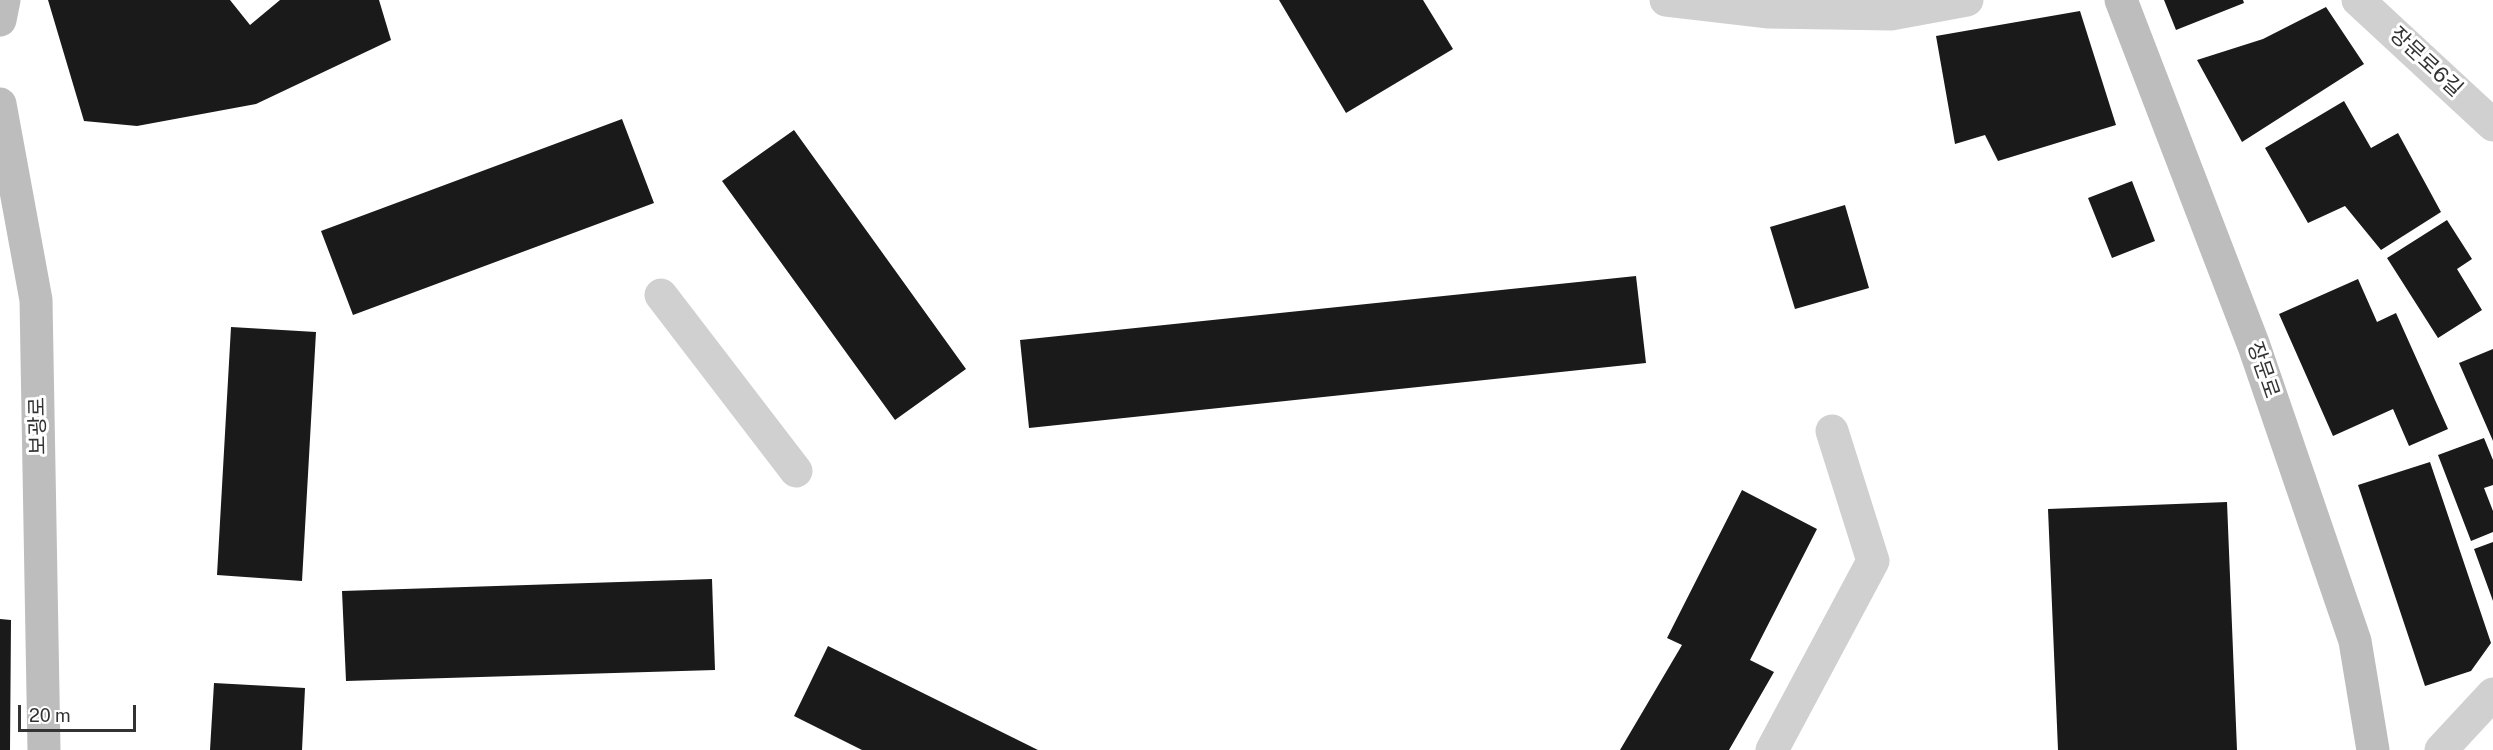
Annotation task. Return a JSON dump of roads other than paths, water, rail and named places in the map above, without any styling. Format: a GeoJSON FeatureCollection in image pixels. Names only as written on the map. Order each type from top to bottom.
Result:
{"type":"FeatureCollection","features":[{"type":"Feature","properties":{"kind":"street"},"geometry":{"type":"LineString","coordinates":[[0,20],[4,0]]}},
{"type":"Feature","properties":{"kind":"street"},"geometry":{"type":"LineString","coordinates":[[1666,0],[1892,14],[1967,0]]}},
{"type":"Feature","properties":{"kind":"street","name":"장문로"},"geometry":{"type":"LineString","coordinates":[[2121,0],[2254,346],[2355,641],[2373,750]]}},
{"type":"Feature","properties":{"kind":"street","name":"장문로6길"},"geometry":{"type":"LineString","coordinates":[[2358,0],[2493,125]]}},
{"type":"Feature","properties":{"kind":"street","name":"보광로"},"geometry":{"type":"LineString","coordinates":[[0,104],[36,300],[44,750]]}},
{"type":"Feature","properties":{"kind":"street"},"geometry":{"type":"LineString","coordinates":[[661,295],[796,471]]}},
{"type":"Feature","properties":{"kind":"street"},"geometry":{"type":"LineString","coordinates":[[1772,750],[1873,561],[1832,431]]}},
{"type":"Feature","properties":{"kind":"street"},"geometry":{"type":"LineString","coordinates":[[2440,750],[2493,694]]}}]}
